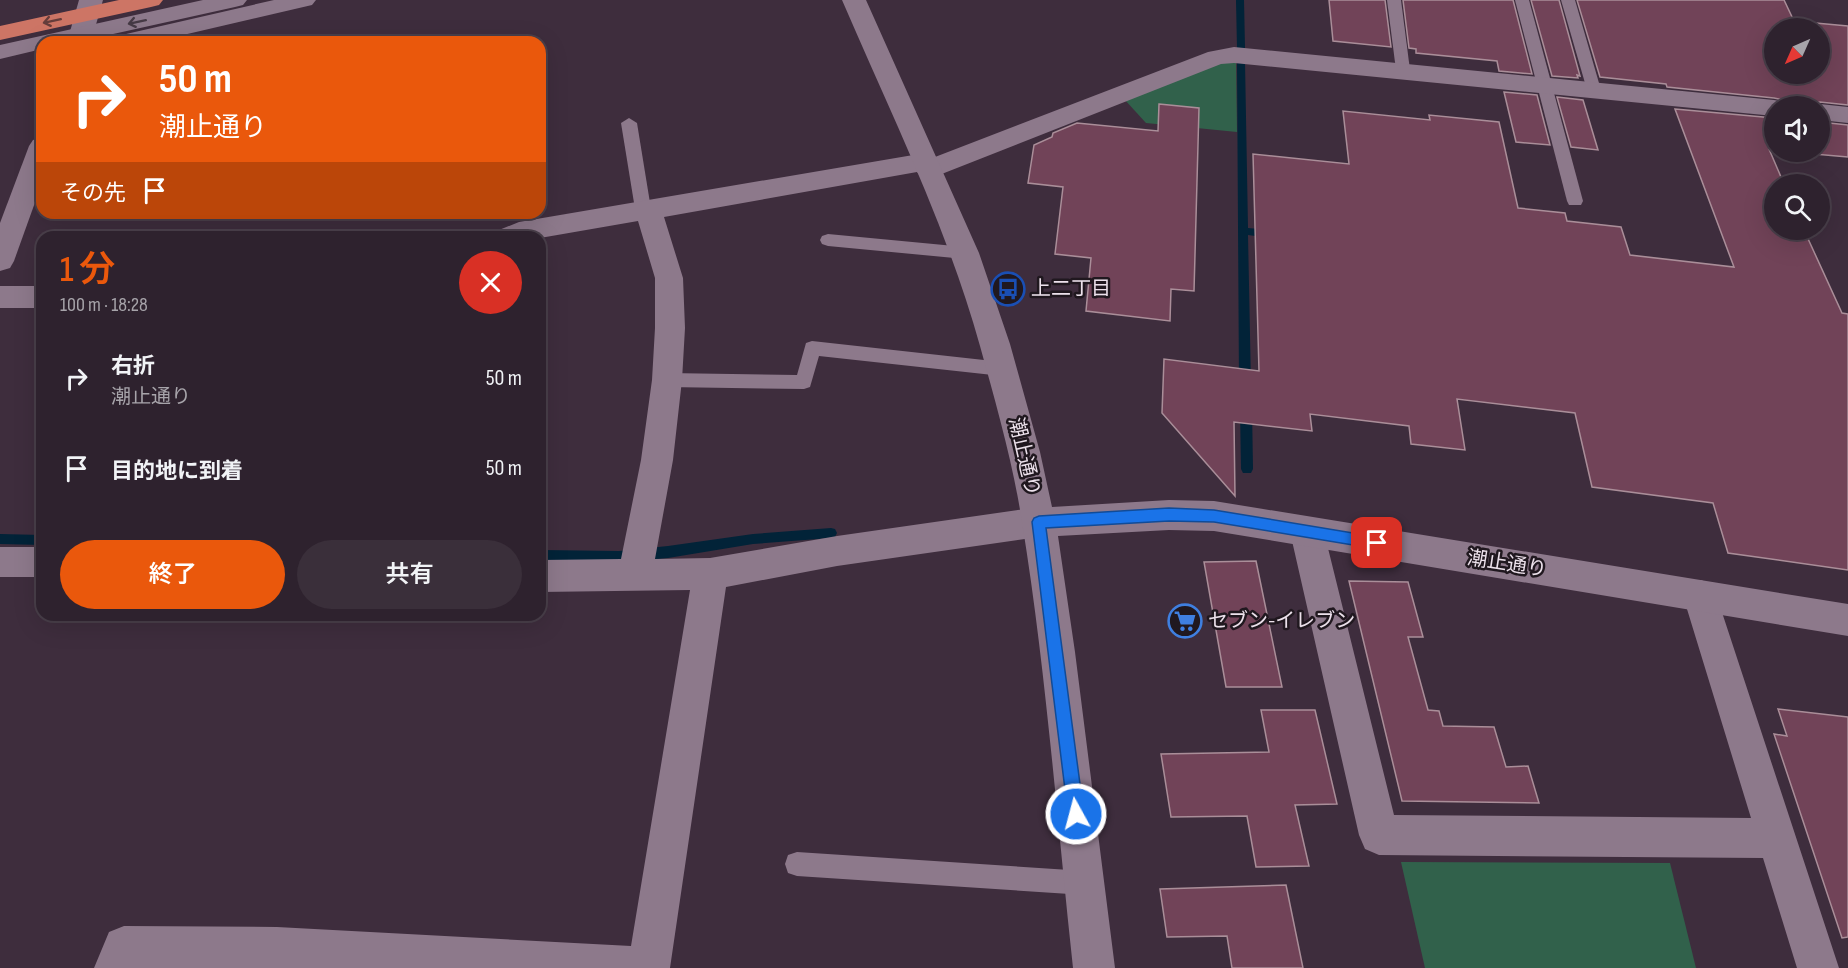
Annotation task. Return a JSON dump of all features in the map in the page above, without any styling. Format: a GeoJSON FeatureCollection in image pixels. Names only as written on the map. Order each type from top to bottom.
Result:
{"type":"FeatureCollection","features":[{"type":"Feature","properties":{"kind":"highway"},"geometry":{"type":"LineString","coordinates":[[0,33],[151,0]]}},
{"type":"Feature","properties":{"kind":"street"},"geometry":{"type":"LineString","coordinates":[[81,36],[91,0]]}},
{"type":"Feature","properties":{"kind":"street"},"geometry":{"type":"LineString","coordinates":[[70,36],[235,0]]}},
{"type":"Feature","properties":{"kind":"street"},"geometry":{"type":"LineString","coordinates":[[147,36],[304,0]]}},
{"type":"Feature","properties":{"kind":"street","name":"潮止通り"},"geometry":{"type":"LineString","coordinates":[[854,0],[965,253],[1002,369],[1024,452],[1039,522],[1169,514],[1214,516],[1848,620]]}},
{"type":"Feature","properties":{"kind":"street"},"geometry":{"type":"LineString","coordinates":[[0,52],[36,44]]}},
{"type":"Feature","properties":{"kind":"street"},"geometry":{"type":"LineString","coordinates":[[525,231],[646,209],[927,166],[1217,57],[1234,55],[1764,107]]}},
{"type":"Feature","properties":{"kind":"street"},"geometry":{"type":"LineString","coordinates":[[1830,113],[1848,115]]}},
{"type":"Feature","properties":{"kind":"street"},"geometry":{"type":"LineString","coordinates":[[0,261],[36,162]]}},
{"type":"Feature","properties":{"kind":"street"},"geometry":{"type":"LineString","coordinates":[[635,576],[657,460],[667,380],[670,328],[669,278],[646,209]]}},
{"type":"Feature","properties":{"kind":"street"},"geometry":{"type":"LineString","coordinates":[[0,297],[36,297]]}},
{"type":"Feature","properties":{"kind":"street"},"geometry":{"type":"LineString","coordinates":[[546,576],[710,574],[837,551],[1039,522],[1057,652],[1094,968]]}},
{"type":"Feature","properties":{"kind":"street"},"geometry":{"type":"LineString","coordinates":[[1307,532],[1379,835],[1778,838]]}},
{"type":"Feature","properties":{"kind":"street"},"geometry":{"type":"LineString","coordinates":[[0,562],[36,562]]}},
{"type":"Feature","properties":{"kind":"street"},"geometry":{"type":"LineString","coordinates":[[649,968],[710,574]]}},
{"type":"Feature","properties":{"kind":"street"},"geometry":{"type":"LineString","coordinates":[[1701,596],[1818,968]]}},
{"type":"Feature","properties":{"kind":"street"},"geometry":{"type":"LineString","coordinates":[[116,968],[124,947],[136,947],[277,948],[634,968]]}},
{"type":"Feature","properties":{"kind":"lane"},"geometry":{"type":"LineString","coordinates":[[1394,0],[1402,70]]}},
{"type":"Feature","properties":{"kind":"lane"},"geometry":{"type":"LineString","coordinates":[[1522,0],[1575,201]]}},
{"type":"Feature","properties":{"kind":"lane"},"geometry":{"type":"LineString","coordinates":[[1568,0],[1594,90]]}},
{"type":"Feature","properties":{"kind":"lane"},"geometry":{"type":"LineString","coordinates":[[629,123],[646,209]]}},
{"type":"Feature","properties":{"kind":"lane"},"geometry":{"type":"LineString","coordinates":[[828,240],[965,253]]}},
{"type":"Feature","properties":{"kind":"lane"},"geometry":{"type":"LineString","coordinates":[[667,380],[804,382],[812,348],[1002,369]]}},
{"type":"Feature","properties":{"kind":"lane"},"geometry":{"type":"LineString","coordinates":[[797,864],[1084,883]]}},
{"type":"Feature","properties":{"kind":"green space"},"geometry":{"type":"Polygon","coordinates":[[[1225,60],[1236,61],[1237,132],[1146,123],[1125,100],[1225,60]]]}},
{"type":"Feature","properties":{"kind":"green space"},"geometry":{"type":"Polygon","coordinates":[[[1401,862],[1670,863],[1696,968],[1425,968],[1401,862]]]}},
{"type":"Feature","properties":{"kind":"building"},"geometry":{"type":"Polygon","coordinates":[[[1329,0],[1385,0],[1391,47],[1333,41],[1329,0]]]}},
{"type":"Feature","properties":{"kind":"building"},"geometry":{"type":"Polygon","coordinates":[[[1403,0],[1513,0],[1532,74],[1499,71],[1497,61],[1416,53],[1416,49],[1409,48],[1403,0]]]}},
{"type":"Feature","properties":{"kind":"building"},"geometry":{"type":"Polygon","coordinates":[[[1531,0],[1559,0],[1580,76],[1577,75],[1578,78],[1552,76],[1531,0]]]}},
{"type":"Feature","properties":{"kind":"building"},"geometry":{"type":"Polygon","coordinates":[[[1577,0],[1784,0],[1793,18],[1764,18],[1764,84],[1830,84],[1830,24],[1848,26],[1848,105],[1830,103],[1830,96],[1764,97],[1667,87],[1666,84],[1600,77],[1577,0]]]}},
{"type":"Feature","properties":{"kind":"building"},"geometry":{"type":"Polygon","coordinates":[[[1504,92],[1537,95],[1550,145],[1516,142],[1504,92]]]}},
{"type":"Feature","properties":{"kind":"building"},"geometry":{"type":"Polygon","coordinates":[[[1557,97],[1583,100],[1598,150],[1571,147],[1557,97]]]}},
{"type":"Feature","properties":{"kind":"building"},"geometry":{"type":"Polygon","coordinates":[[[1159,104],[1199,108],[1194,291],[1171,289],[1170,321],[1086,311],[1091,258],[1055,254],[1063,187],[1028,183],[1034,145],[1052,137],[1053,133],[1077,123],[1158,131],[1159,104]]]}},
{"type":"Feature","properties":{"kind":"building"},"geometry":{"type":"Polygon","coordinates":[[[1675,109],[1764,117],[1764,162],[1775,162],[1780,174],[1764,174],[1764,240],[1809,240],[1842,313],[1848,314],[1848,570],[1728,553],[1713,503],[1592,487],[1575,413],[1457,399],[1465,450],[1411,444],[1409,426],[1310,414],[1312,431],[1234,422],[1235,496],[1162,413],[1164,359],[1259,371],[1253,154],[1349,164],[1343,111],[1430,120],[1429,115],[1499,122],[1518,208],[1565,213],[1567,221],[1621,227],[1630,255],[1734,267],[1675,109]]]}},
{"type":"Feature","properties":{"kind":"building"},"geometry":{"type":"Polygon","coordinates":[[[1830,123],[1848,125],[1848,157],[1830,155],[1830,123]]]}},
{"type":"Feature","properties":{"kind":"building"},"geometry":{"type":"Polygon","coordinates":[[[1256,561],[1282,687],[1226,687],[1204,562],[1256,561]]]}},
{"type":"Feature","properties":{"kind":"building"},"geometry":{"type":"Polygon","coordinates":[[[1349,581],[1408,582],[1423,637],[1408,637],[1428,710],[1439,711],[1443,726],[1494,727],[1506,767],[1528,766],[1539,803],[1402,801],[1349,581]]]}},
{"type":"Feature","properties":{"kind":"building"},"geometry":{"type":"Polygon","coordinates":[[[1778,709],[1848,717],[1848,937],[1842,938],[1774,734],[1787,736],[1778,709]]]}},
{"type":"Feature","properties":{"kind":"building"},"geometry":{"type":"Polygon","coordinates":[[[1261,710],[1315,710],[1337,804],[1295,805],[1309,866],[1256,867],[1247,816],[1171,817],[1161,754],[1269,752],[1261,710]]]}},
{"type":"Feature","properties":{"kind":"building"},"geometry":{"type":"Polygon","coordinates":[[[1286,885],[1303,968],[1232,968],[1227,936],[1167,937],[1160,889],[1286,885]]]}},
{"type":"Feature","properties":{"kind":"waterway"},"geometry":{"type":"LineString","coordinates":[[1240,0],[1241,48]]}},
{"type":"Feature","properties":{"kind":"waterway"},"geometry":{"type":"LineString","coordinates":[[1241,62],[1243,231]]}},
{"type":"Feature","properties":{"kind":"waterway"},"geometry":{"type":"LineString","coordinates":[[1243,231],[1270,234]]}},
{"type":"Feature","properties":{"kind":"waterway"},"geometry":{"type":"LineString","coordinates":[[1243,231],[1245,385]]}},
{"type":"Feature","properties":{"kind":"waterway"},"geometry":{"type":"LineString","coordinates":[[1246,409],[1247,469]]}},
{"type":"Feature","properties":{"kind":"waterway"},"geometry":{"type":"LineString","coordinates":[[546,556],[619,557],[753,539],[831,533]]}},
{"type":"Feature","properties":{"kind":"waterway"},"geometry":{"type":"LineString","coordinates":[[0,539],[36,540]]}},
{"type":"Feature","properties":{"kind":"place","name":"上二丁目"},"geometry":{"type":"Point","coordinates":[1008,289]}},
{"type":"Feature","properties":{"kind":"place","name":"セブン-イレブン"},"geometry":{"type":"Point","coordinates":[1185,621]}},
{"type":"Feature","properties":{"kind":"route"},"geometry":{"type":"LineString","coordinates":[[1076,814],[1039,522],[1169,514],[1214,516],[1377,543]]}}]}
